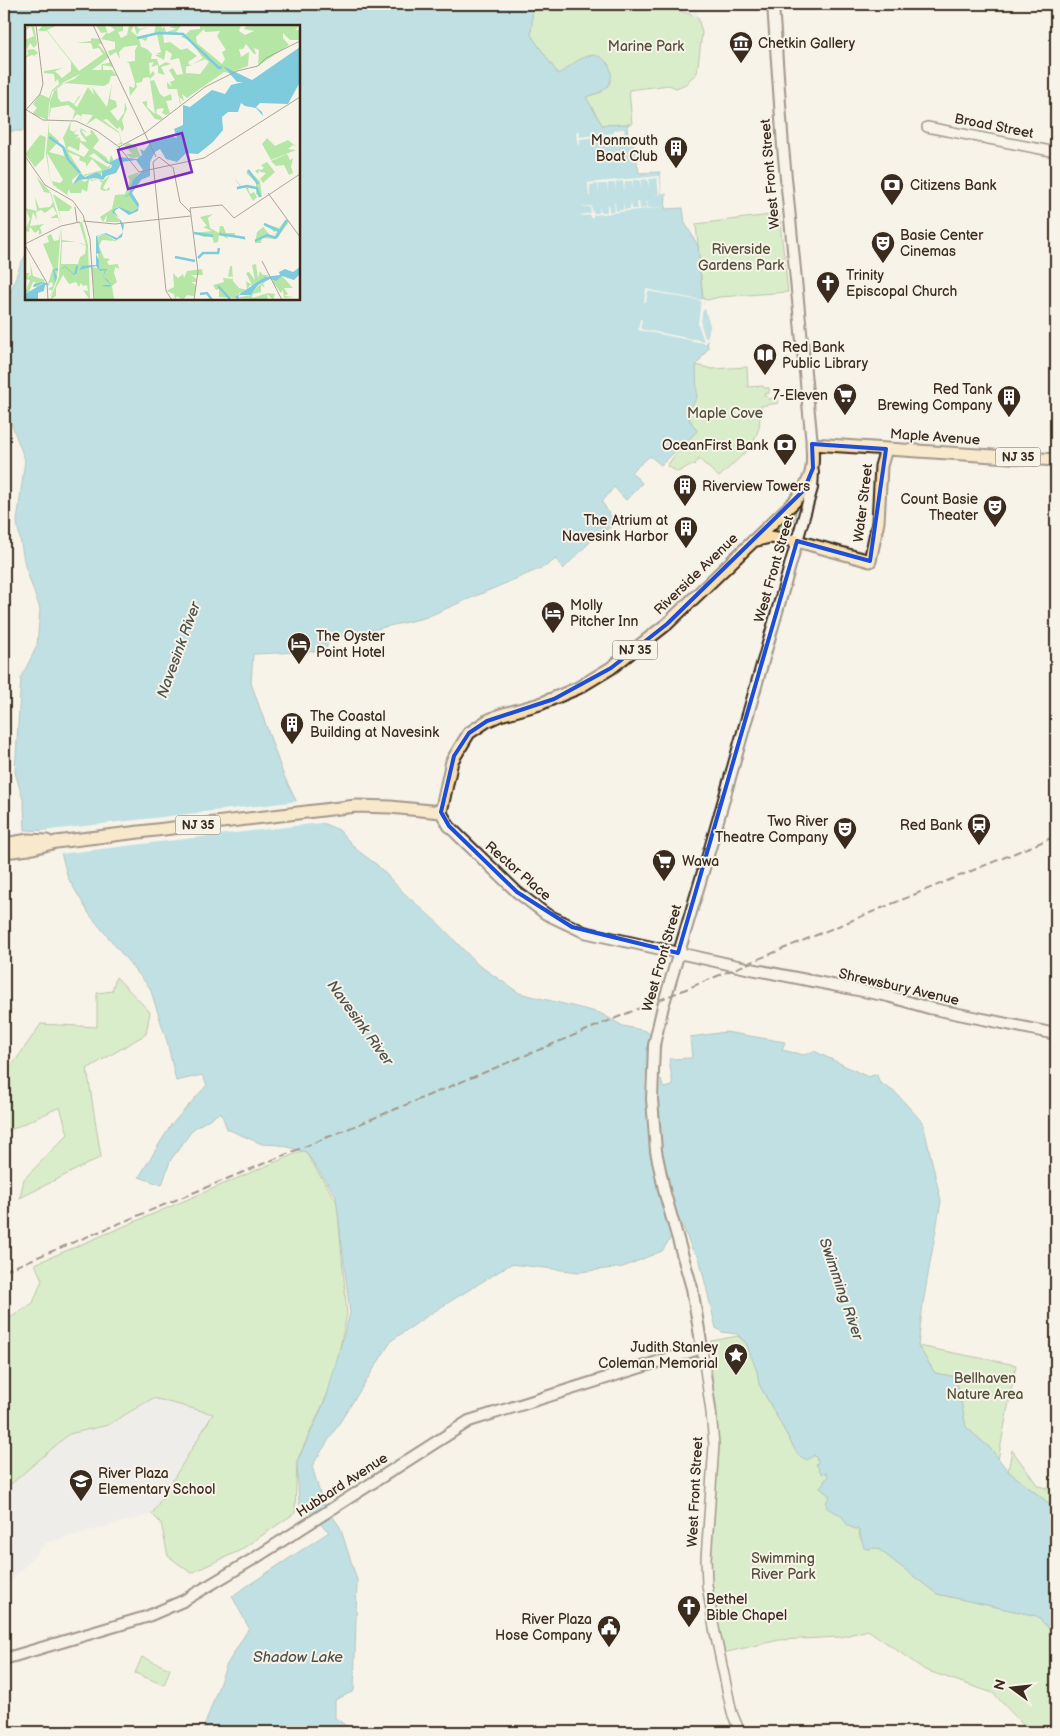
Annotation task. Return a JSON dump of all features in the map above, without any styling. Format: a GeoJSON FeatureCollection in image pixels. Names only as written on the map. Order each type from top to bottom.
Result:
{"type":"FeatureCollection","features":[{"type":"Feature","properties":{"kind":"main road","name":"West Front Street"},"geometry":{"type":"LineString","coordinates":[[702,1348],[692,1288],[665,1194],[654,1134],[652,1084],[655,1039],[812,488],[812,444],[778,94],[773,4]]}},
{"type":"Feature","properties":{"kind":"main road","name":"Maple Avenue"},"geometry":{"type":"LineString","coordinates":[[812,444],[1056,460]]}},
{"type":"Feature","properties":{"kind":"main road","name":"Water Street"},"geometry":{"type":"LineString","coordinates":[[797,541],[870,561],[876,538],[881,466],[886,449]]}},
{"type":"Feature","properties":{"kind":"main road","name":"Riverside Avenue"},"geometry":{"type":"LineString","coordinates":[[442,812],[454,756],[469,734],[487,720],[500,714],[554,699],[580,687],[611,668],[667,624],[796,501],[804,490],[813,468]]}},
{"type":"Feature","properties":{"kind":"main road"},"geometry":{"type":"LineString","coordinates":[[752,541],[770,537],[797,541]]}},
{"type":"Feature","properties":{"kind":"main road","name":"NJ 35"},"geometry":{"type":"LineString","coordinates":[[4,852],[30,849],[56,842],[356,806],[442,812]]}},
{"type":"Feature","properties":{"kind":"main road","name":"Rector Place"},"geometry":{"type":"LineString","coordinates":[[442,812],[450,826],[489,866],[546,914],[584,932],[737,965]]}},
{"type":"Feature","properties":{"kind":"main road","name":"NJ 35"},"geometry":{"type":"LineString","coordinates":[[4,844],[29,840],[56,842]]}},
{"type":"Feature","properties":{"kind":"main road","name":"Shrewsbury Avenue"},"geometry":{"type":"LineString","coordinates":[[737,965],[888,996],[929,1008],[1056,1034]]}},
{"type":"Feature","properties":{"kind":"main road","name":"Hubbard Avenue"},"geometry":{"type":"LineString","coordinates":[[4,1659],[146,1617],[183,1601],[256,1558],[469,1422],[702,1348]]}},
{"type":"Feature","properties":{"kind":"street","name":"Broad Street"},"geometry":{"type":"LineString","coordinates":[[927,127],[1056,152]]}},
{"type":"Feature","properties":{"kind":"street","name":"West Front Street"},"geometry":{"type":"LineString","coordinates":[[702,1348],[712,1412],[714,1444],[706,1559],[707,1585],[732,1713],[740,1732]]}},
{"type":"Feature","properties":{"kind":"highlighted area"},"geometry":{"type":"Polygon","coordinates":[[[812,444],[886,449],[870,561],[797,541],[678,953],[572,927],[517,892],[449,826],[441,812],[454,756],[469,733],[487,721],[554,699],[611,668],[667,624],[804,490],[813,468],[812,444]]]}},
{"type":"Feature","properties":{"kind":"shaded area"},"geometry":{"type":"Polygon","coordinates":[[[666,4],[698,4],[698,18],[666,4]]]}},
{"type":"Feature","properties":{"kind":"shaded area","name":"River Plaza Elementary School"},"geometry":{"type":"Polygon","coordinates":[[[153,1398],[213,1413],[152,1514],[46,1543],[5,1588],[4,1490],[69,1434],[108,1425],[153,1398]]]}},
{"type":"Feature","properties":{"kind":"green space","name":"Marine Park"},"geometry":{"type":"Polygon","coordinates":[[[533,4],[664,4],[698,18],[702,33],[697,73],[688,83],[676,88],[669,85],[629,90],[632,124],[602,125],[586,97],[602,92],[609,65],[602,58],[592,55],[558,75],[531,35],[533,4]]]}},
{"type":"Feature","properties":{"kind":"green space","name":"Riverside Gardens Park"},"geometry":{"type":"Polygon","coordinates":[[[779,214],[788,292],[703,299],[696,224],[779,214]]]}},
{"type":"Feature","properties":{"kind":"green space","name":"Maple Cove"},"geometry":{"type":"Polygon","coordinates":[[[696,365],[712,369],[747,367],[748,387],[763,386],[764,388],[769,388],[769,393],[764,394],[764,396],[767,396],[768,399],[778,398],[778,403],[761,406],[759,428],[752,446],[719,477],[699,459],[694,465],[690,465],[678,472],[667,466],[697,431],[689,417],[696,391],[696,365]]]}},
{"type":"Feature","properties":{"kind":"green space"},"geometry":{"type":"Polygon","coordinates":[[[797,507],[790,534],[768,530],[797,507]]]}},
{"type":"Feature","properties":{"kind":"green space"},"geometry":{"type":"Polygon","coordinates":[[[116,977],[150,1012],[146,1034],[87,1069],[101,1157],[20,1198],[24,1179],[68,1134],[60,1107],[4,1133],[4,1077],[41,1024],[97,1027],[97,993],[112,991],[116,977]]]}},
{"type":"Feature","properties":{"kind":"green space"},"geometry":{"type":"Polygon","coordinates":[[[304,1150],[337,1202],[347,1314],[332,1384],[297,1461],[295,1513],[239,1551],[191,1573],[168,1556],[161,1523],[152,1514],[213,1414],[153,1398],[108,1425],[69,1434],[4,1490],[4,1322],[33,1303],[42,1280],[35,1264],[304,1150]]]}},
{"type":"Feature","properties":{"kind":"green space","name":"Swimming River Park"},"geometry":{"type":"Polygon","coordinates":[[[738,1336],[748,1345],[757,1371],[759,1384],[798,1455],[814,1455],[819,1462],[816,1464],[822,1473],[825,1471],[828,1476],[820,1488],[830,1496],[826,1503],[843,1517],[848,1526],[859,1530],[860,1538],[869,1549],[877,1548],[937,1594],[1037,1616],[1056,1636],[1056,1732],[1030,1732],[993,1693],[925,1670],[868,1630],[841,1637],[779,1640],[723,1653],[711,1591],[710,1569],[718,1434],[711,1367],[715,1366],[711,1341],[738,1336]]]}},
{"type":"Feature","properties":{"kind":"green space","name":"Bellhaven Nature Area"},"geometry":{"type":"Polygon","coordinates":[[[918,1346],[1016,1365],[998,1460],[992,1450],[966,1427],[956,1377],[935,1373],[918,1346]]]}},
{"type":"Feature","properties":{"kind":"green space"},"geometry":{"type":"Polygon","coordinates":[[[1012,1450],[1038,1486],[1056,1490],[1056,1509],[1008,1471],[1012,1450]]]}},
{"type":"Feature","properties":{"kind":"green space"},"geometry":{"type":"Polygon","coordinates":[[[142,1657],[170,1669],[164,1685],[135,1673],[142,1657]]]}},
{"type":"Feature","properties":{"kind":"water"},"geometry":{"type":"Polygon","coordinates":[[[4,4],[533,4],[531,35],[558,74],[584,57],[594,55],[605,60],[611,70],[610,82],[605,89],[586,97],[602,125],[629,124],[627,126],[628,141],[633,141],[639,173],[660,172],[661,194],[666,194],[665,209],[683,208],[685,223],[698,246],[703,306],[708,315],[710,326],[707,340],[708,348],[696,366],[697,397],[689,411],[689,419],[697,431],[661,465],[650,456],[631,472],[642,483],[626,500],[614,487],[602,502],[615,523],[608,529],[601,531],[563,569],[556,559],[546,566],[424,618],[328,640],[326,651],[253,654],[251,683],[283,774],[303,815],[339,830],[357,850],[377,865],[406,895],[440,925],[477,964],[519,993],[600,1013],[623,1026],[646,1031],[661,1044],[658,1079],[661,1079],[663,1088],[673,1086],[669,1059],[692,1058],[690,1037],[726,1032],[785,1042],[782,1050],[804,1055],[814,1051],[868,1077],[877,1074],[879,1082],[896,1093],[923,1123],[941,1201],[923,1303],[918,1346],[935,1373],[956,1377],[966,1427],[992,1450],[1008,1471],[1056,1509],[1056,1636],[1037,1616],[937,1594],[877,1548],[864,1548],[859,1530],[848,1526],[841,1515],[827,1508],[826,1503],[830,1496],[820,1488],[828,1476],[825,1472],[822,1474],[816,1464],[819,1462],[814,1455],[807,1460],[798,1455],[759,1384],[757,1371],[746,1343],[737,1334],[722,1332],[716,1328],[699,1257],[692,1249],[681,1222],[662,1251],[623,1267],[579,1272],[511,1264],[433,1312],[392,1340],[312,1466],[322,1501],[340,1527],[357,1580],[354,1691],[335,1700],[335,1718],[355,1732],[206,1732],[203,1730],[226,1666],[249,1628],[232,1596],[329,1532],[299,1504],[297,1462],[326,1399],[350,1313],[336,1196],[306,1152],[280,1145],[262,1144],[227,1129],[221,1112],[193,1129],[170,1161],[162,1185],[139,1177],[171,1125],[207,1085],[202,1075],[176,1081],[167,1041],[150,988],[90,915],[68,878],[60,849],[51,831],[25,830],[24,803],[15,772],[21,678],[37,646],[40,609],[25,566],[17,522],[25,460],[4,404],[4,310],[25,257],[25,300],[300,300],[300,25],[25,25],[25,131],[4,131],[4,4]]]}},
{"type":"Feature","properties":{"kind":"pier"},"geometry":{"type":"Polygon","coordinates":[[[624,129],[624,132],[627,133],[580,139],[580,145],[578,145],[576,132],[579,131],[580,137],[614,133],[614,130],[624,129]]]}},
{"type":"Feature","properties":{"kind":"pier"},"geometry":{"type":"Polygon","coordinates":[[[660,176],[661,194],[666,194],[654,195],[659,194],[657,178],[649,179],[649,186],[647,179],[641,180],[641,188],[640,180],[633,180],[632,189],[632,181],[625,181],[624,190],[623,181],[616,182],[616,190],[615,183],[608,183],[608,193],[607,184],[599,184],[599,193],[598,184],[590,185],[589,196],[588,183],[660,176]]]}},
{"type":"Feature","properties":{"kind":"pier"},"geometry":{"type":"Polygon","coordinates":[[[631,201],[632,209],[638,209],[637,201],[639,201],[640,209],[646,208],[646,202],[648,208],[665,207],[593,215],[593,218],[591,218],[591,215],[581,216],[591,213],[590,207],[580,207],[591,206],[593,213],[599,213],[599,205],[600,212],[607,212],[608,204],[609,212],[615,211],[614,203],[616,211],[623,210],[623,202],[624,210],[630,209],[631,201]]]}},
{"type":"Feature","properties":{"kind":"pier"},"geometry":{"type":"Polygon","coordinates":[[[646,289],[700,300],[703,299],[703,305],[705,304],[712,321],[712,332],[709,341],[707,340],[704,343],[638,330],[640,319],[642,320],[640,329],[704,341],[698,324],[701,301],[648,291],[646,302],[644,302],[646,289]],[[705,309],[702,313],[701,325],[705,338],[707,338],[710,326],[705,309]]]}},
{"type":"Feature","properties":{"kind":"pier"},"geometry":{"type":"Polygon","coordinates":[[[299,801],[305,813],[328,822],[59,854],[50,833],[42,833],[42,831],[299,801]]]}},
{"type":"Feature","properties":{"kind":"pier"},"geometry":{"type":"Polygon","coordinates":[[[649,1033],[661,1044],[659,1102],[662,1145],[669,1182],[684,1237],[680,1227],[671,1241],[656,1185],[647,1129],[645,1083],[649,1033]]]}},
{"type":"Feature","properties":{"kind":"railway"},"geometry":{"type":"LineString","coordinates":[[4,1271],[1056,836]]}},
{"type":"Feature","properties":{"kind":"place","name":"Chetkin Gallery"},"geometry":{"type":"Point","coordinates":[741,64]}},
{"type":"Feature","properties":{"kind":"place","name":"Monmouth Boat Club"},"geometry":{"type":"Point","coordinates":[676,169]}},
{"type":"Feature","properties":{"kind":"place","name":"Citizens Bank"},"geometry":{"type":"Point","coordinates":[892,206]}},
{"type":"Feature","properties":{"kind":"place","name":"Basie Center Cinemas"},"geometry":{"type":"Point","coordinates":[883,264]}},
{"type":"Feature","properties":{"kind":"place","name":"Trinity Episcopal Church"},"geometry":{"type":"Point","coordinates":[828,304]}},
{"type":"Feature","properties":{"kind":"place","name":"Red Bank Public Library"},"geometry":{"type":"Point","coordinates":[765,376]}},
{"type":"Feature","properties":{"kind":"place","name":"7-Eleven"},"geometry":{"type":"Point","coordinates":[845,416]}},
{"type":"Feature","properties":{"kind":"place","name":"Red Tank Brewing Company"},"geometry":{"type":"Point","coordinates":[1009,418]}},
{"type":"Feature","properties":{"kind":"place","name":"OceanFirst Bank"},"geometry":{"type":"Point","coordinates":[785,466]}},
{"type":"Feature","properties":{"kind":"place","name":"Riverview Towers"},"geometry":{"type":"Point","coordinates":[685,507]}},
{"type":"Feature","properties":{"kind":"place","name":"Count Basie Theater"},"geometry":{"type":"Point","coordinates":[995,528]}},
{"type":"Feature","properties":{"kind":"place","name":"The Atrium at Navesink Harbor"},"geometry":{"type":"Point","coordinates":[686,549]}},
{"type":"Feature","properties":{"kind":"place","name":"Molly Pitcher Inn"},"geometry":{"type":"Point","coordinates":[553,634]}},
{"type":"Feature","properties":{"kind":"place","name":"The Oyster Point Hotel"},"geometry":{"type":"Point","coordinates":[299,665]}},
{"type":"Feature","properties":{"kind":"place","name":"The Coastal Building at Navesink"},"geometry":{"type":"Point","coordinates":[292,745]}},
{"type":"Feature","properties":{"kind":"place","name":"Red Bank"},"geometry":{"type":"Point","coordinates":[979,846]}},
{"type":"Feature","properties":{"kind":"place","name":"Two River Theatre Company"},"geometry":{"type":"Point","coordinates":[845,850]}},
{"type":"Feature","properties":{"kind":"place","name":"Wawa"},"geometry":{"type":"Point","coordinates":[664,882]}},
{"type":"Feature","properties":{"kind":"place","name":"Judith Stanley Coleman Memorial"},"geometry":{"type":"Point","coordinates":[736,1376]}},
{"type":"Feature","properties":{"kind":"place","name":"River Plaza Elementary School"},"geometry":{"type":"Point","coordinates":[81,1502]}},
{"type":"Feature","properties":{"kind":"place","name":"Bethel Bible Chapel"},"geometry":{"type":"Point","coordinates":[689,1628]}},
{"type":"Feature","properties":{"kind":"place","name":"River Plaza Hose Company"},"geometry":{"type":"Point","coordinates":[609,1648]}},
{"type":"Feature","properties":{"kind":"water label","name":"Navesink River"},"geometry":{"type":"Point","coordinates":[179,650]}},
{"type":"Feature","properties":{"kind":"water label","name":"Navesink River"},"geometry":{"type":"Point","coordinates":[360,1023]}},
{"type":"Feature","properties":{"kind":"water label","name":"Swimming River"},"geometry":{"type":"Point","coordinates":[841,1289]}},
{"type":"Feature","properties":{"kind":"water label","name":"Shadow Lake"},"geometry":{"type":"Point","coordinates":[298,1657]}}]}
